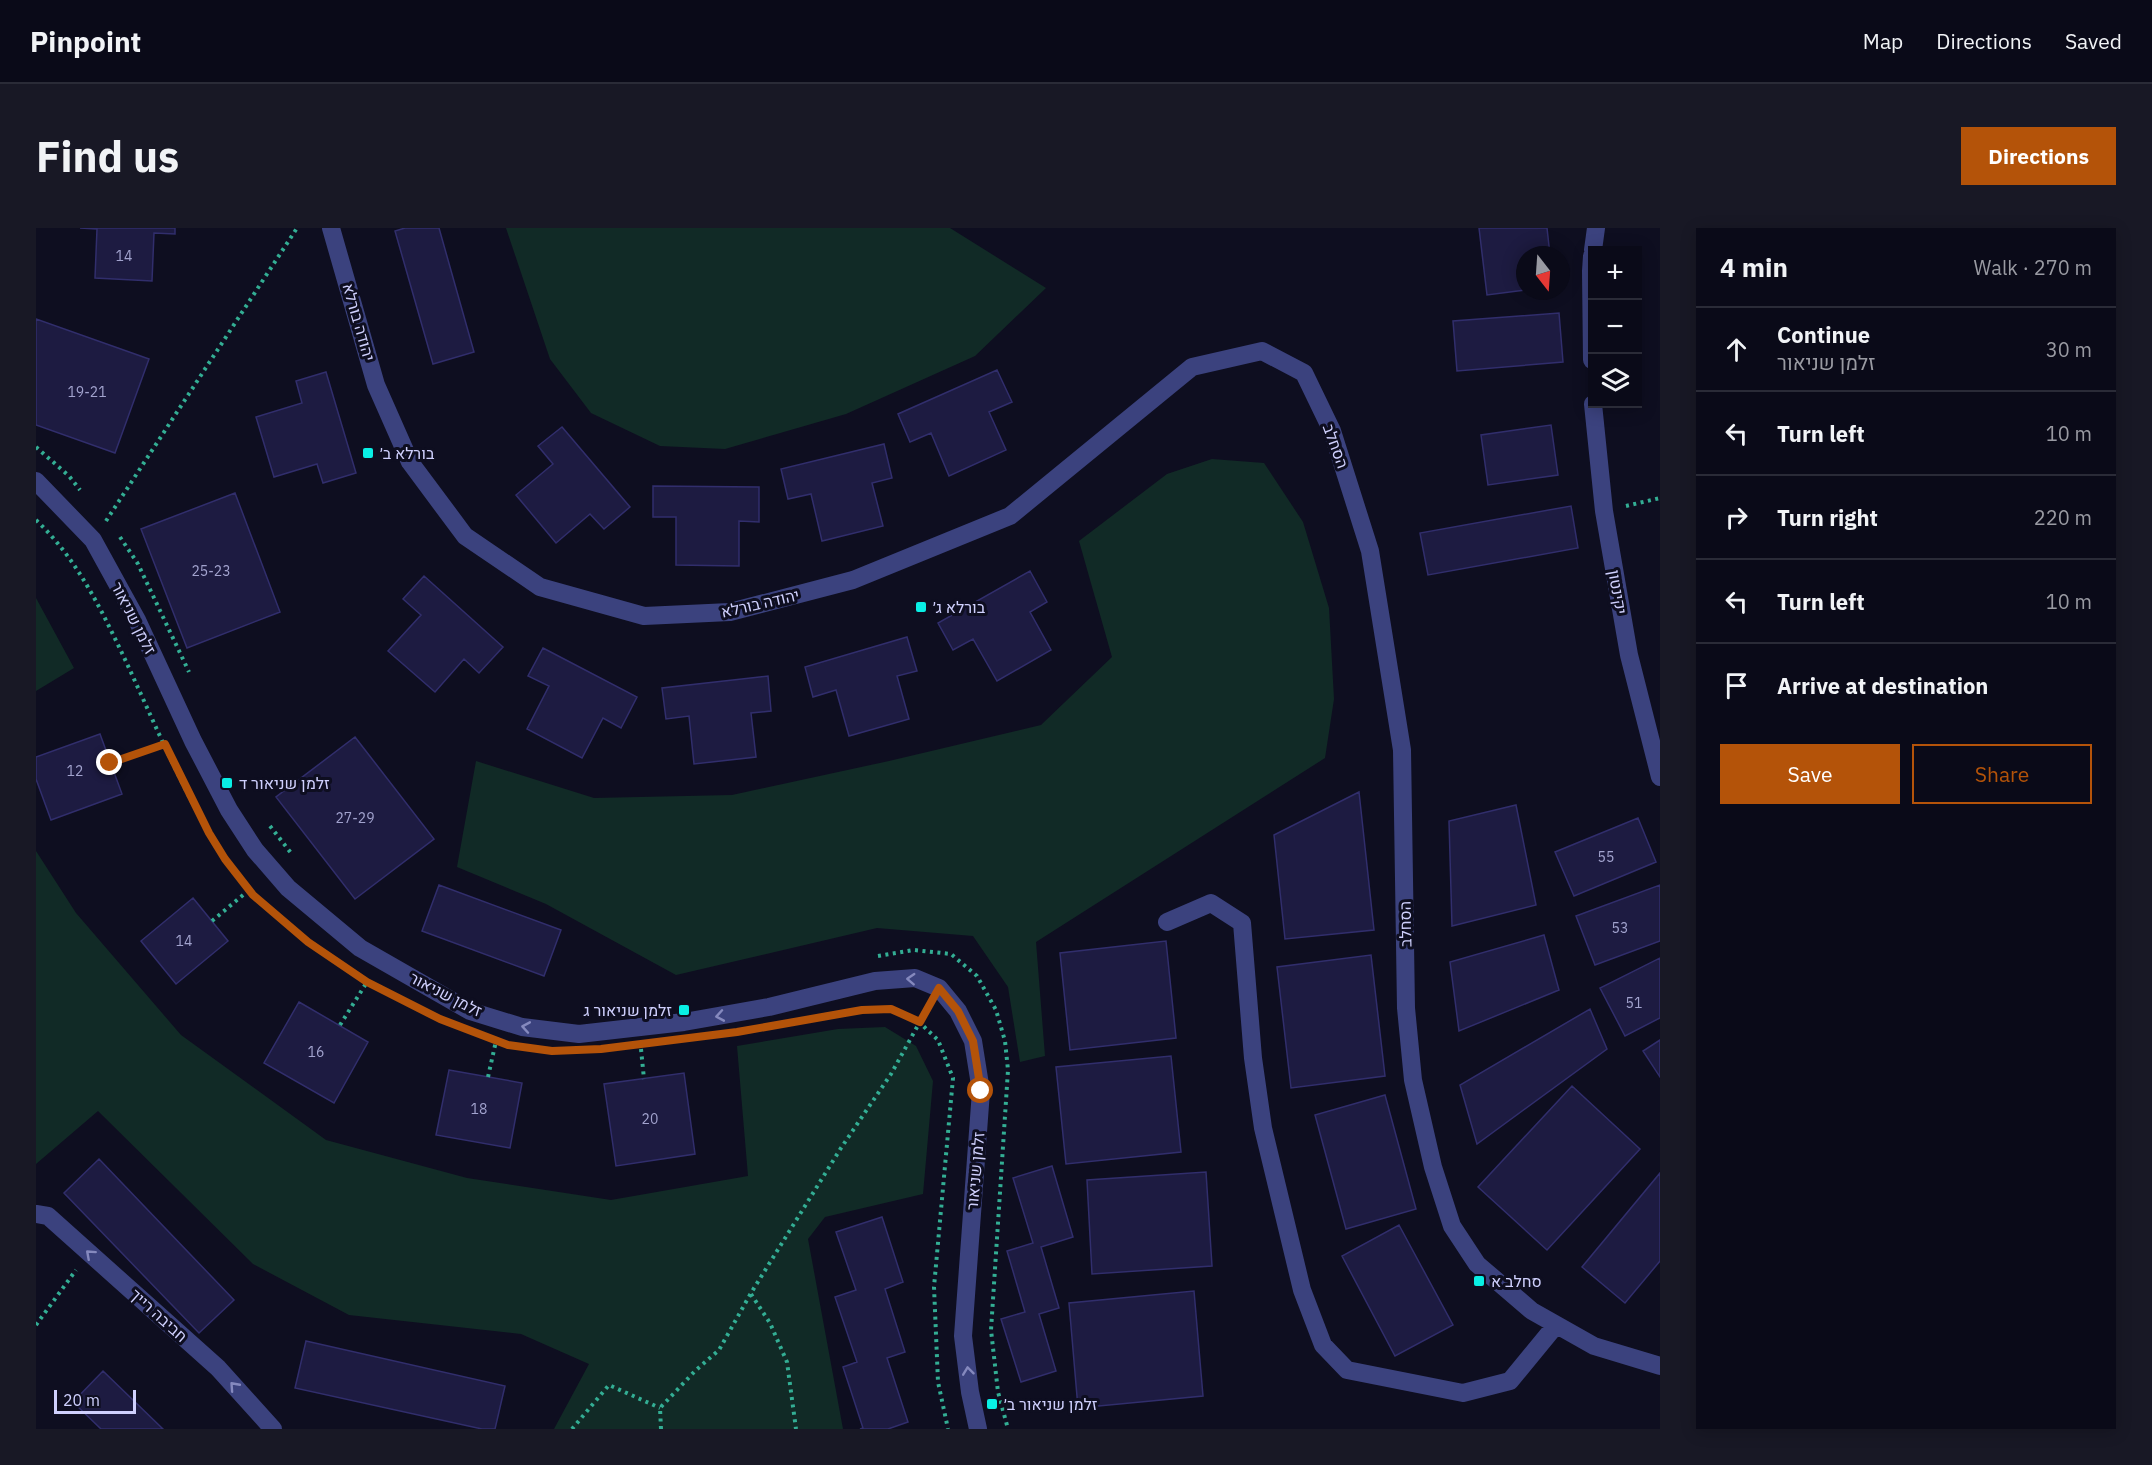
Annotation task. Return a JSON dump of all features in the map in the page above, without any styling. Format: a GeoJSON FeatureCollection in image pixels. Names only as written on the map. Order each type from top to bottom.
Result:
{"type":"FeatureCollection","features":[{"type":"Feature","properties":{"kind":"street","name":"יהודה בורלא"},"geometry":{"type":"LineString","coordinates":[[331,228],[376,385],[410,462],[465,536],[540,587],[644,616],[729,612],[853,580],[1010,516],[1192,367],[1262,351],[1305,373]]}},
{"type":"Feature","properties":{"kind":"street"},"geometry":{"type":"LineString","coordinates":[[1594,246],[1596,228]]}},
{"type":"Feature","properties":{"kind":"street"},"geometry":{"type":"LineString","coordinates":[[1592,300],[1593,354]]}},
{"type":"Feature","properties":{"kind":"street","name":"הסחלב"},"geometry":{"type":"LineString","coordinates":[[1305,373],[1332,431],[1370,551],[1402,762],[1406,1008],[1413,1080],[1433,1167],[1452,1226],[1477,1264],[1532,1311],[1594,1347],[1660,1366]]}},
{"type":"Feature","properties":{"kind":"street","name":"יקינטון"},"geometry":{"type":"LineString","coordinates":[[1593,408],[1604,511],[1629,655],[1660,777]]}},
{"type":"Feature","properties":{"kind":"street","name":"זלמן שניאור"},"geometry":{"type":"LineString","coordinates":[[36,481],[93,540],[138,620],[229,810],[255,850],[288,888],[360,948],[470,1011],[522,1027],[579,1034],[684,1022],[769,1006],[875,981],[915,978],[939,988],[958,1011],[973,1041],[981,1091],[963,1336],[970,1392],[978,1429]]}},
{"type":"Feature","properties":{"kind":"street"},"geometry":{"type":"LineString","coordinates":[[1167,922],[1211,903],[1242,923],[1253,1058],[1263,1128],[1302,1290],[1323,1345],[1347,1370],[1463,1392],[1510,1381],[1556,1325]]}},
{"type":"Feature","properties":{"kind":"street","name":"חביבה רייך"},"geometry":{"type":"LineString","coordinates":[[36,1214],[48,1216],[218,1368],[273,1429]]}},
{"type":"Feature","properties":{"kind":"path"},"geometry":{"type":"LineString","coordinates":[[106,522],[297,228]]}},
{"type":"Feature","properties":{"kind":"path"},"geometry":{"type":"LineString","coordinates":[[36,447],[69,476],[84,495]]}},
{"type":"Feature","properties":{"kind":"path"},"geometry":{"type":"LineString","coordinates":[[1604,511],[1660,498]]}},
{"type":"Feature","properties":{"kind":"path"},"geometry":{"type":"LineString","coordinates":[[98,513],[112,528]]}},
{"type":"Feature","properties":{"kind":"path"},"geometry":{"type":"LineString","coordinates":[[36,520],[73,562],[95,597],[165,744],[214,842],[225,859],[249,890],[308,942],[338,962]]}},
{"type":"Feature","properties":{"kind":"path"},"geometry":{"type":"LineString","coordinates":[[118,534],[138,564],[191,677]]}},
{"type":"Feature","properties":{"kind":"path"},"geometry":{"type":"LineString","coordinates":[[110,763],[165,744]]}},
{"type":"Feature","properties":{"kind":"path"},"geometry":{"type":"LineString","coordinates":[[268,825],[298,862]]}},
{"type":"Feature","properties":{"kind":"path"},"geometry":{"type":"LineString","coordinates":[[212,921],[249,890]]}},
{"type":"Feature","properties":{"kind":"path"},"geometry":{"type":"LineString","coordinates":[[869,957],[914,950],[951,954],[977,976],[996,1010],[1005,1041],[1008,1070],[991,1330],[998,1392],[1008,1429]]}},
{"type":"Feature","properties":{"kind":"path"},"geometry":{"type":"LineString","coordinates":[[357,975],[378,987]]}},
{"type":"Feature","properties":{"kind":"path"},"geometry":{"type":"LineString","coordinates":[[340,1025],[367,982]]}},
{"type":"Feature","properties":{"kind":"path"},"geometry":{"type":"LineString","coordinates":[[661,1429],[660,1408],[695,1371],[719,1350],[751,1293],[841,1148],[891,1074],[939,988]]}},
{"type":"Feature","properties":{"kind":"path"},"geometry":{"type":"LineString","coordinates":[[851,1012],[891,1009],[920,1022],[938,1040],[953,1078],[950,1132],[934,1287],[938,1382],[948,1429]]}},
{"type":"Feature","properties":{"kind":"path"},"geometry":{"type":"LineString","coordinates":[[487,1037],[502,1043]]}},
{"type":"Feature","properties":{"kind":"path"},"geometry":{"type":"LineString","coordinates":[[488,1077],[496,1041]]}},
{"type":"Feature","properties":{"kind":"path"},"geometry":{"type":"LineString","coordinates":[[644,1079],[641,1045],[648,1044]]}},
{"type":"Feature","properties":{"kind":"path"},"geometry":{"type":"LineString","coordinates":[[36,1325],[89,1252]]}},
{"type":"Feature","properties":{"kind":"path"},"geometry":{"type":"LineString","coordinates":[[751,1293],[770,1323],[787,1362],[796,1429]]}},
{"type":"Feature","properties":{"kind":"path"},"geometry":{"type":"LineString","coordinates":[[572,1429],[609,1385],[660,1408]]}},
{"type":"Feature","properties":{"kind":"green space"},"geometry":{"type":"Polygon","coordinates":[[[506,228],[950,228],[1046,288],[975,356],[846,414],[725,449],[660,446],[591,413],[550,359],[506,228]]]}},
{"type":"Feature","properties":{"kind":"green space"},"geometry":{"type":"Polygon","coordinates":[[[1212,459],[1264,463],[1303,522],[1329,608],[1334,699],[1325,758],[1036,942],[1045,1056],[1020,1062],[1008,987],[973,936],[877,928],[676,975],[546,904],[457,867],[476,761],[594,798],[732,795],[1041,725],[1112,657],[1079,541],[1167,474],[1212,459]]]}},
{"type":"Feature","properties":{"kind":"green space"},"geometry":{"type":"Polygon","coordinates":[[[36,598],[74,668],[36,691],[36,598]]]}},
{"type":"Feature","properties":{"kind":"green space"},"geometry":{"type":"Polygon","coordinates":[[[36,851],[76,913],[181,1035],[326,1140],[467,1178],[611,1200],[748,1176],[737,1046],[838,1029],[885,1027],[916,1046],[933,1081],[923,1194],[825,1217],[808,1239],[843,1429],[554,1429],[589,1364],[521,1334],[349,1315],[253,1264],[98,1111],[36,1164],[36,851]]]}},
{"type":"Feature","properties":{"kind":"building"},"geometry":{"type":"Polygon","coordinates":[[[80,228],[175,228],[175,234],[154,233],[152,281],[95,278],[97,229],[80,228]]]}},
{"type":"Feature","properties":{"kind":"building"},"geometry":{"type":"Polygon","coordinates":[[[405,228],[439,228],[474,352],[433,364],[395,231],[405,228]]]}},
{"type":"Feature","properties":{"kind":"building"},"geometry":{"type":"Polygon","coordinates":[[[1479,228],[1547,228],[1549,246],[1516,246],[1516,291],[1487,295],[1479,228]]]}},
{"type":"Feature","properties":{"kind":"building"},"geometry":{"type":"Polygon","coordinates":[[[1559,313],[1563,362],[1457,371],[1453,321],[1559,313]]]}},
{"type":"Feature","properties":{"kind":"building"},"geometry":{"type":"Polygon","coordinates":[[[36,319],[149,359],[115,453],[36,425],[36,319]]]}},
{"type":"Feature","properties":{"kind":"building"},"geometry":{"type":"Polygon","coordinates":[[[997,370],[1012,402],[989,412],[1006,450],[949,476],[931,433],[910,442],[898,414],[997,370]]]}},
{"type":"Feature","properties":{"kind":"building"},"geometry":{"type":"Polygon","coordinates":[[[326,372],[356,473],[323,483],[317,464],[274,477],[256,417],[302,403],[296,381],[326,372]]]}},
{"type":"Feature","properties":{"kind":"building"},"geometry":{"type":"Polygon","coordinates":[[[1551,425],[1558,475],[1488,485],[1481,435],[1551,425]]]}},
{"type":"Feature","properties":{"kind":"building"},"geometry":{"type":"Polygon","coordinates":[[[562,427],[630,507],[604,529],[590,514],[556,543],[516,495],[553,464],[538,446],[562,427]]]}},
{"type":"Feature","properties":{"kind":"building"},"geometry":{"type":"Polygon","coordinates":[[[884,444],[892,478],[872,483],[883,526],[822,541],[811,494],[788,499],[781,469],[884,444]]]}},
{"type":"Feature","properties":{"kind":"building"},"geometry":{"type":"Polygon","coordinates":[[[653,486],[759,487],[759,522],[739,521],[739,566],[676,565],[676,517],[653,517],[653,486]]]}},
{"type":"Feature","properties":{"kind":"building"},"geometry":{"type":"Polygon","coordinates":[[[235,493],[280,612],[187,648],[141,529],[235,493]]]}},
{"type":"Feature","properties":{"kind":"building"},"geometry":{"type":"Polygon","coordinates":[[[1571,506],[1578,548],[1428,575],[1420,533],[1571,506]]]}},
{"type":"Feature","properties":{"kind":"building"},"geometry":{"type":"Polygon","coordinates":[[[1030,571],[1047,602],[1030,612],[1051,650],[997,681],[973,639],[953,650],[938,623],[1030,571]]]}},
{"type":"Feature","properties":{"kind":"building"},"geometry":{"type":"Polygon","coordinates":[[[424,576],[503,647],[479,673],[464,659],[435,692],[388,651],[421,615],[403,599],[424,576]]]}},
{"type":"Feature","properties":{"kind":"building"},"geometry":{"type":"Polygon","coordinates":[[[907,637],[917,671],[897,676],[909,719],[849,736],[836,690],[813,697],[805,667],[907,637]]]}},
{"type":"Feature","properties":{"kind":"building"},"geometry":{"type":"Polygon","coordinates":[[[543,648],[637,697],[621,728],[603,718],[582,758],[527,729],[549,686],[528,676],[543,648]]]}},
{"type":"Feature","properties":{"kind":"building"},"geometry":{"type":"Polygon","coordinates":[[[768,676],[771,711],[751,713],[756,757],[694,764],[689,716],[666,719],[662,688],[768,676]]]}},
{"type":"Feature","properties":{"kind":"building"},"geometry":{"type":"Polygon","coordinates":[[[100,734],[122,794],[51,820],[36,779],[36,757],[100,734]]]}},
{"type":"Feature","properties":{"kind":"building"},"geometry":{"type":"Polygon","coordinates":[[[355,737],[434,839],[355,899],[276,797],[355,737]]]}},
{"type":"Feature","properties":{"kind":"building"},"geometry":{"type":"Polygon","coordinates":[[[1359,792],[1374,930],[1285,939],[1274,835],[1359,792]]]}},
{"type":"Feature","properties":{"kind":"building"},"geometry":{"type":"Polygon","coordinates":[[[1516,805],[1536,905],[1452,926],[1449,821],[1516,805]]]}},
{"type":"Feature","properties":{"kind":"building"},"geometry":{"type":"Polygon","coordinates":[[[1638,818],[1656,862],[1574,896],[1555,852],[1638,818]]]}},
{"type":"Feature","properties":{"kind":"building"},"geometry":{"type":"Polygon","coordinates":[[[439,885],[561,930],[544,976],[422,931],[439,885]]]}},
{"type":"Feature","properties":{"kind":"building"},"geometry":{"type":"Polygon","coordinates":[[[1660,885],[1660,941],[1595,965],[1576,916],[1660,885]]]}},
{"type":"Feature","properties":{"kind":"building"},"geometry":{"type":"Polygon","coordinates":[[[193,898],[228,941],[176,984],[141,941],[193,898]]]}},
{"type":"Feature","properties":{"kind":"building"},"geometry":{"type":"Polygon","coordinates":[[[1544,935],[1559,990],[1459,1031],[1450,962],[1544,935]]]}},
{"type":"Feature","properties":{"kind":"building"},"geometry":{"type":"Polygon","coordinates":[[[1166,941],[1176,1038],[1070,1050],[1060,953],[1166,941]]]}},
{"type":"Feature","properties":{"kind":"building"},"geometry":{"type":"Polygon","coordinates":[[[1371,955],[1385,1076],[1291,1088],[1277,967],[1371,955]]]}},
{"type":"Feature","properties":{"kind":"building"},"geometry":{"type":"Polygon","coordinates":[[[1660,958],[1660,1018],[1625,1036],[1600,988],[1660,958]]]}},
{"type":"Feature","properties":{"kind":"building"},"geometry":{"type":"Polygon","coordinates":[[[299,1002],[368,1042],[334,1103],[264,1063],[299,1002]]]}},
{"type":"Feature","properties":{"kind":"building"},"geometry":{"type":"Polygon","coordinates":[[[1590,1009],[1607,1049],[1477,1144],[1460,1085],[1590,1009]]]}},
{"type":"Feature","properties":{"kind":"building"},"geometry":{"type":"Polygon","coordinates":[[[1660,1040],[1660,1077],[1643,1051],[1660,1040]]]}},
{"type":"Feature","properties":{"kind":"building"},"geometry":{"type":"Polygon","coordinates":[[[1171,1056],[1181,1152],[1066,1164],[1056,1067],[1171,1056]]]}},
{"type":"Feature","properties":{"kind":"building"},"geometry":{"type":"Polygon","coordinates":[[[449,1070],[522,1083],[510,1148],[436,1135],[449,1070]]]}},
{"type":"Feature","properties":{"kind":"building"},"geometry":{"type":"Polygon","coordinates":[[[684,1073],[695,1154],[616,1166],[604,1084],[684,1073]]]}},
{"type":"Feature","properties":{"kind":"building"},"geometry":{"type":"Polygon","coordinates":[[[1572,1086],[1640,1149],[1547,1250],[1478,1187],[1572,1086]]]}},
{"type":"Feature","properties":{"kind":"building"},"geometry":{"type":"Polygon","coordinates":[[[1385,1095],[1416,1209],[1346,1229],[1315,1115],[1385,1095]]]}},
{"type":"Feature","properties":{"kind":"building"},"geometry":{"type":"Polygon","coordinates":[[[99,1159],[234,1300],[199,1333],[64,1193],[99,1159]]]}},
{"type":"Feature","properties":{"kind":"building"},"geometry":{"type":"Polygon","coordinates":[[[1052,1166],[1073,1237],[1041,1247],[1059,1308],[1039,1314],[1056,1371],[1021,1382],[1001,1319],[1025,1312],[1007,1251],[1033,1243],[1013,1178],[1052,1166]]]}},
{"type":"Feature","properties":{"kind":"building"},"geometry":{"type":"Polygon","coordinates":[[[1206,1172],[1212,1266],[1092,1274],[1087,1180],[1206,1172]]]}},
{"type":"Feature","properties":{"kind":"building"},"geometry":{"type":"Polygon","coordinates":[[[1660,1173],[1660,1261],[1625,1303],[1582,1267],[1660,1173]]]}},
{"type":"Feature","properties":{"kind":"building"},"geometry":{"type":"Polygon","coordinates":[[[882,1217],[903,1282],[885,1289],[905,1352],[887,1358],[908,1422],[888,1429],[860,1429],[863,1428],[843,1367],[857,1362],[835,1297],[856,1290],[836,1232],[882,1217]]]}},
{"type":"Feature","properties":{"kind":"building"},"geometry":{"type":"Polygon","coordinates":[[[1399,1225],[1453,1325],[1395,1356],[1342,1256],[1399,1225]]]}},
{"type":"Feature","properties":{"kind":"building"},"geometry":{"type":"Polygon","coordinates":[[[1194,1291],[1203,1396],[1078,1408],[1069,1303],[1194,1291]]]}},
{"type":"Feature","properties":{"kind":"building"},"geometry":{"type":"Polygon","coordinates":[[[306,1341],[505,1386],[495,1429],[482,1429],[295,1388],[306,1341]]]}},
{"type":"Feature","properties":{"kind":"building"},"geometry":{"type":"Polygon","coordinates":[[[103,1371],[163,1429],[101,1429],[73,1402],[103,1371]]]}},
{"type":"Feature","properties":{"kind":"place","name":"בורלא ב׳"},"geometry":{"type":"Point","coordinates":[368,453]}},
{"type":"Feature","properties":{"kind":"place","name":"בורלא ג׳"},"geometry":{"type":"Point","coordinates":[921,607]}},
{"type":"Feature","properties":{"kind":"place","name":"זלמן שניאור ד"},"geometry":{"type":"Point","coordinates":[227,783]}},
{"type":"Feature","properties":{"kind":"place","name":"זלמן שניאור ג"},"geometry":{"type":"Point","coordinates":[684,1010]}},
{"type":"Feature","properties":{"kind":"place","name":"סחלב א"},"geometry":{"type":"Point","coordinates":[1479,1281]}},
{"type":"Feature","properties":{"kind":"place","name":"זלמן שניאור ב׳"},"geometry":{"type":"Point","coordinates":[992,1404]}},
{"type":"Feature","properties":{"kind":"route"},"geometry":{"type":"LineString","coordinates":[[110,763],[165,744],[209,833],[225,859],[253,895],[308,942],[367,982],[440,1019],[508,1045],[552,1051],[601,1049],[737,1032],[862,1010],[891,1009],[920,1022],[939,988],[958,1011],[973,1041],[981,1091]]}}]}
